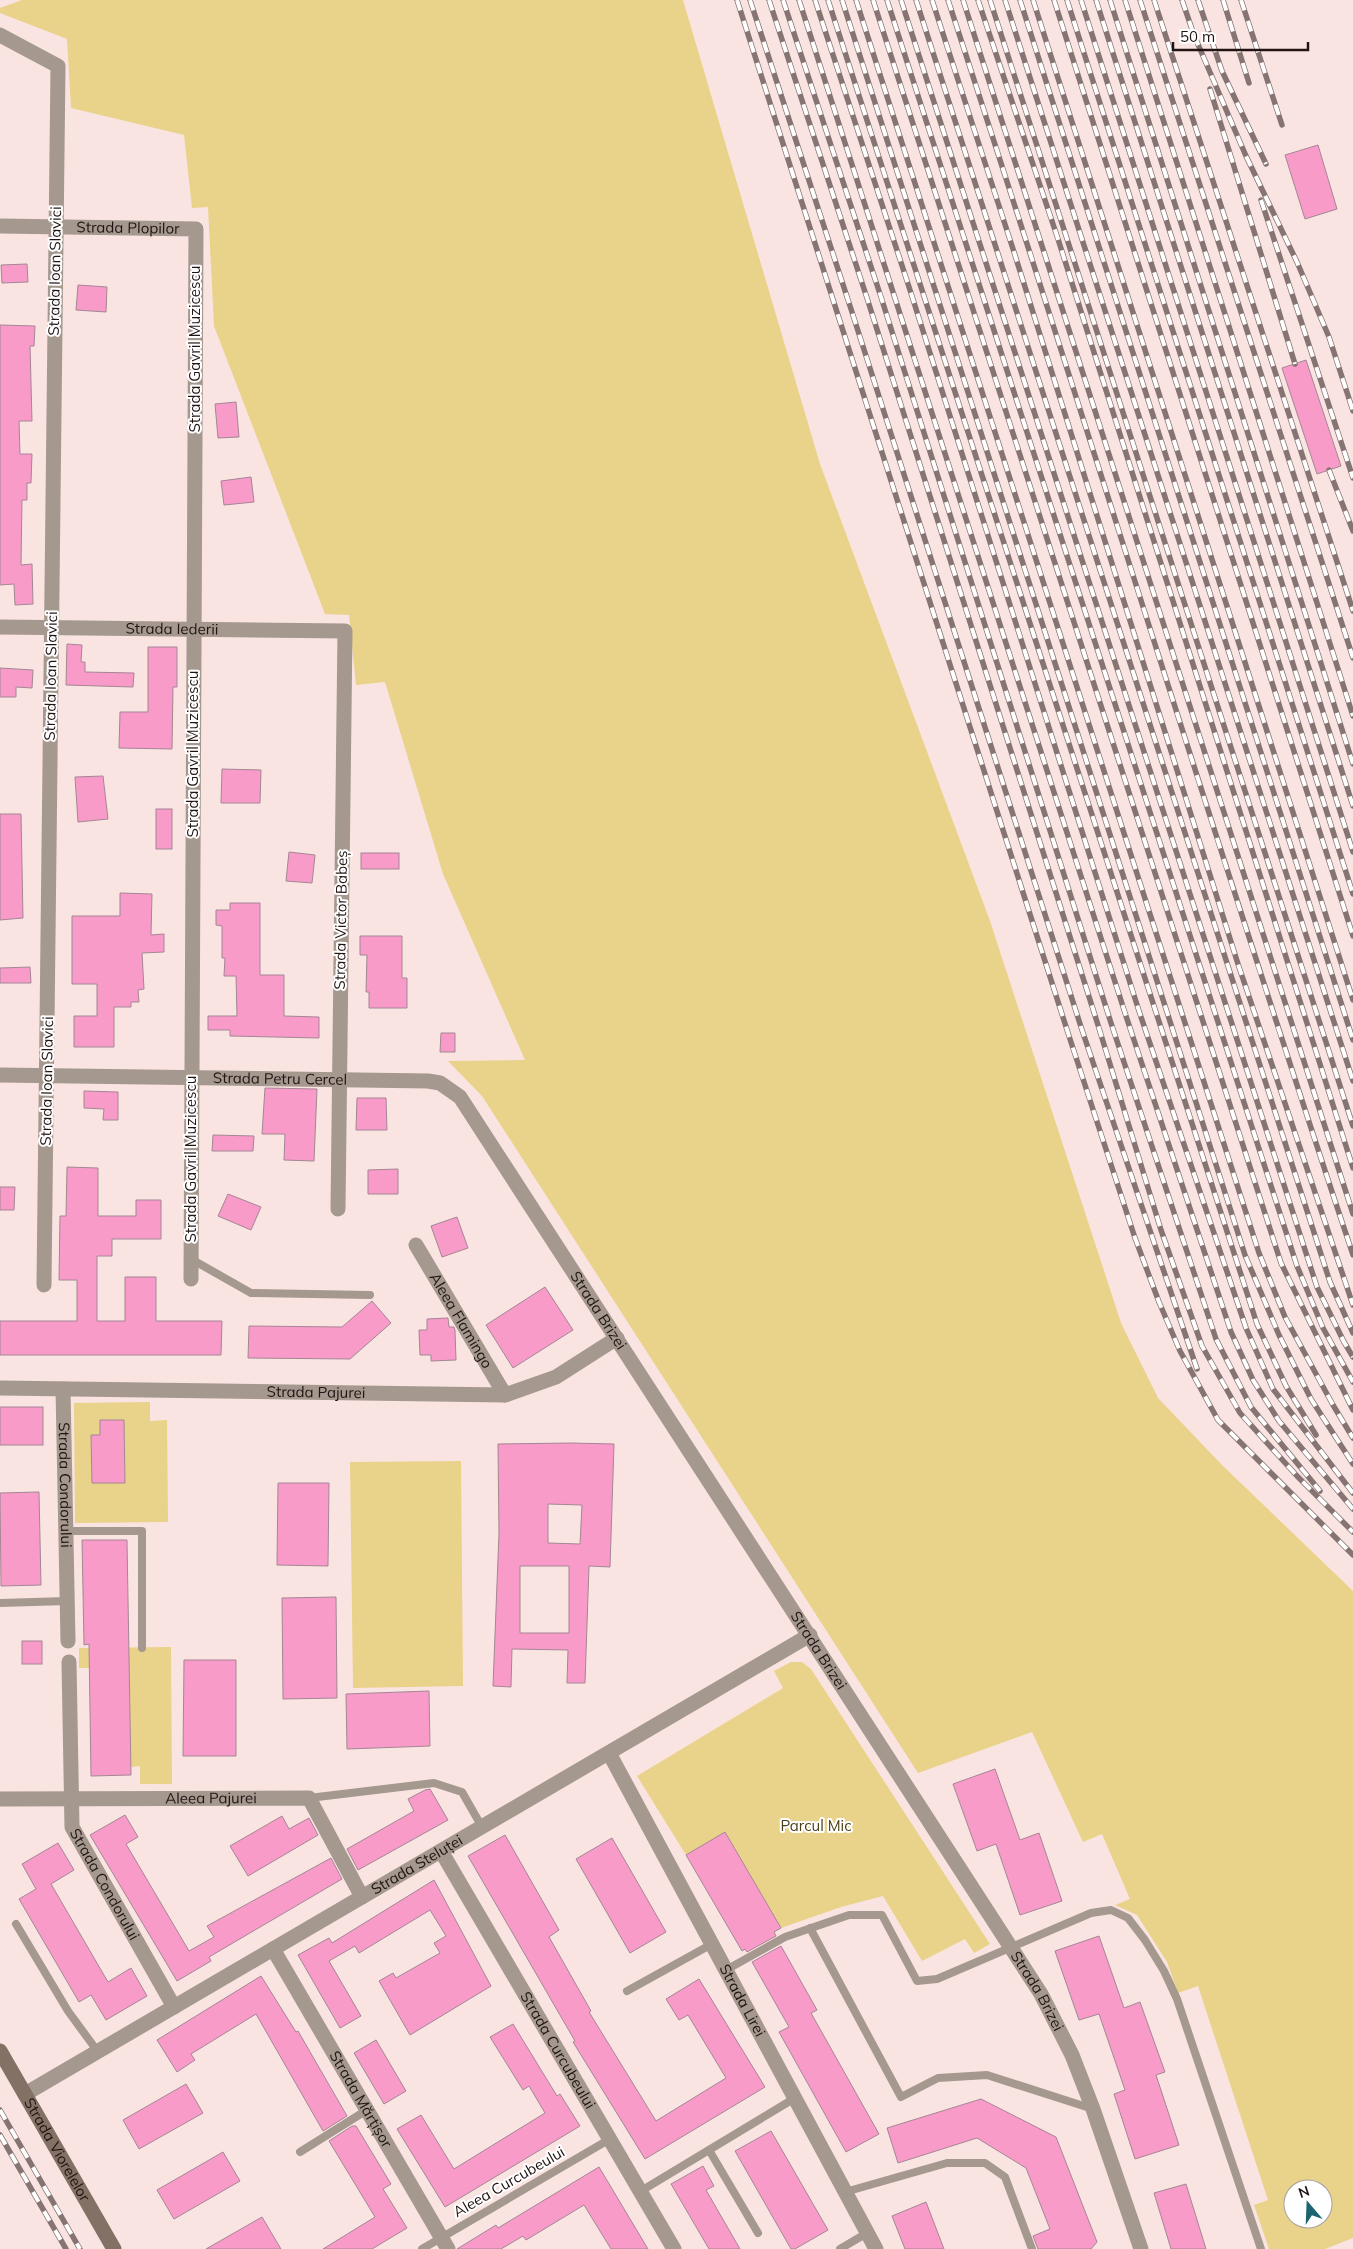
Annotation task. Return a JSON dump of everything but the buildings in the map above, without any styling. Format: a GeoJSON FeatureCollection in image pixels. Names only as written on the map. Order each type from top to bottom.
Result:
{"type":"FeatureCollection","features":[{"type":"Feature","properties":{"kind":"street","name":"Strada Ioan Slavici"},"geometry":{"type":"LineString","coordinates":[[0,35],[58,66],[44,1285]]}},
{"type":"Feature","properties":{"kind":"street","name":"Strada Plopilor"},"geometry":{"type":"LineString","coordinates":[[0,226],[196,229]]}},
{"type":"Feature","properties":{"kind":"street","name":"Strada Gavril Muzicescu"},"geometry":{"type":"LineString","coordinates":[[191,1279],[196,229]]}},
{"type":"Feature","properties":{"kind":"street","name":"Strada Iederii"},"geometry":{"type":"LineString","coordinates":[[0,627],[345,631]]}},
{"type":"Feature","properties":{"kind":"street","name":"Strada Victor Babeș"},"geometry":{"type":"LineString","coordinates":[[338,1209],[345,631]]}},
{"type":"Feature","properties":{"kind":"street","name":"Strada Petru Cercel"},"geometry":{"type":"LineString","coordinates":[[0,1075],[339,1079],[440,1083]]}},
{"type":"Feature","properties":{"kind":"street","name":"Strada Brizei"},"geometry":{"type":"LineString","coordinates":[[440,1083],[460,1097],[469,1109],[1040,1994],[1072,2055],[1093,2109],[1138,2248]]}},
{"type":"Feature","properties":{"kind":"street","name":"Aleea Flamingo"},"geometry":{"type":"LineString","coordinates":[[416,1245],[505,1395]]}},
{"type":"Feature","properties":{"kind":"street","name":"Strada Pajurei"},"geometry":{"type":"LineString","coordinates":[[0,1388],[505,1395],[556,1377],[617,1338]]}},
{"type":"Feature","properties":{"kind":"street","name":"Strada Condorului"},"geometry":{"type":"LineString","coordinates":[[63,1389],[68,1641]]}},
{"type":"Feature","properties":{"kind":"street","name":"Strada Steluței"},"geometry":{"type":"LineString","coordinates":[[25,2094],[810,1635]]}},
{"type":"Feature","properties":{"kind":"street","name":"Strada Condorului"},"geometry":{"type":"LineString","coordinates":[[69,1662],[72,1826],[174,2007]]}},
{"type":"Feature","properties":{"kind":"street","name":"Strada Lirei"},"geometry":{"type":"LineString","coordinates":[[609,1752],[876,2249]]}},
{"type":"Feature","properties":{"kind":"street","name":"Aleea Pajurei"},"geometry":{"type":"LineString","coordinates":[[0,1799],[308,1798]]}},
{"type":"Feature","properties":{"kind":"street"},"geometry":{"type":"LineString","coordinates":[[308,1798],[362,1897]]}},
{"type":"Feature","properties":{"kind":"street","name":"Strada Curcubeului"},"geometry":{"type":"LineString","coordinates":[[441,1851],[674,2249]]}},
{"type":"Feature","properties":{"kind":"street","name":"Strada Mărțișor"},"geometry":{"type":"LineString","coordinates":[[273,1949],[445,2243]]}},
{"type":"Feature","properties":{"kind":"street","name":"Strada Viorelelor"},"geometry":{"type":"LineString","coordinates":[[0,2051],[114,2249]]}},
{"type":"Feature","properties":{"kind":"lane"},"geometry":{"type":"LineString","coordinates":[[191,1259],[251,1292],[370,1295]]}},
{"type":"Feature","properties":{"kind":"lane"},"geometry":{"type":"LineString","coordinates":[[66,1531],[142,1531],[142,1648]]}},
{"type":"Feature","properties":{"kind":"lane"},"geometry":{"type":"LineString","coordinates":[[0,1603],[67,1600]]}},
{"type":"Feature","properties":{"kind":"lane"},"geometry":{"type":"LineString","coordinates":[[308,1798],[434,1783],[462,1792],[482,1827]]}},
{"type":"Feature","properties":{"kind":"lane"},"geometry":{"type":"LineString","coordinates":[[726,1970],[785,1937],[849,1915],[882,1915],[917,1980],[937,1978],[1091,1913],[1111,1910],[1128,1918],[1146,1940],[1177,1999],[1260,2249]]}},
{"type":"Feature","properties":{"kind":"lane"},"geometry":{"type":"LineString","coordinates":[[16,1924],[68,2011],[98,2052]]}},
{"type":"Feature","properties":{"kind":"lane"},"geometry":{"type":"LineString","coordinates":[[810,1928],[901,2097],[938,2078],[987,2075],[1093,2109]]}},
{"type":"Feature","properties":{"kind":"lane"},"geometry":{"type":"LineString","coordinates":[[627,1991],[712,1944]]}},
{"type":"Feature","properties":{"kind":"lane"},"geometry":{"type":"LineString","coordinates":[[640,2191],[795,2098]]}},
{"type":"Feature","properties":{"kind":"lane"},"geometry":{"type":"LineString","coordinates":[[300,2152],[367,2110]]}},
{"type":"Feature","properties":{"kind":"lane","name":"Aleea Curcubeului"},"geometry":{"type":"LineString","coordinates":[[422,2249],[445,2243],[610,2139]]}},
{"type":"Feature","properties":{"kind":"lane"},"geometry":{"type":"LineString","coordinates":[[709,2150],[758,2233]]}},
{"type":"Feature","properties":{"kind":"lane"},"geometry":{"type":"LineString","coordinates":[[845,2192],[947,2163],[985,2164],[1005,2177],[1032,2249]]}},
{"type":"Feature","properties":{"kind":"lane"},"geometry":{"type":"LineString","coordinates":[[840,2249],[867,2233]]}},
{"type":"Feature","properties":{"kind":"green space"},"geometry":{"type":"Polygon","coordinates":[[[22,0],[683,0],[820,464],[990,921],[1121,1323],[1158,1398],[1222,1465],[1353,1591],[1353,2238],[1325,2249],[1269,2249],[1254,2205],[1268,2200],[1198,1986],[1178,1993],[1167,1962],[1137,1915],[1115,1905],[1130,1899],[1102,1834],[1083,1842],[1032,1732],[918,1773],[482,1096],[448,1061],[525,1060],[443,874],[385,682],[356,685],[349,615],[325,614],[214,326],[208,207],[192,208],[184,135],[71,108],[67,39],[0,13],[0,8],[22,0]]]}},
{"type":"Feature","properties":{"kind":"green space"},"geometry":{"type":"Polygon","coordinates":[[[150,1402],[150,1421],[167,1420],[168,1522],[75,1523],[74,1403],[150,1402]],[[101,1420],[100,1435],[91,1435],[92,1483],[125,1483],[124,1420],[101,1420]]]}},
{"type":"Feature","properties":{"kind":"green space"},"geometry":{"type":"Polygon","coordinates":[[[461,1461],[463,1686],[353,1688],[350,1462],[461,1461]]]}},
{"type":"Feature","properties":{"kind":"green space"},"geometry":{"type":"Polygon","coordinates":[[[171,1647],[172,1784],[140,1784],[140,1766],[131,1767],[129,1668],[79,1668],[79,1648],[171,1647]]]}},
{"type":"Feature","properties":{"kind":"green space","name":"Parcul Mic"},"geometry":{"type":"Polygon","coordinates":[[[791,1662],[802,1662],[811,1669],[990,1944],[974,1953],[965,1939],[922,1961],[883,1896],[841,1907],[781,1928],[725,1832],[686,1855],[637,1776],[783,1688],[774,1671],[791,1662]]]}},
{"type":"Feature","properties":{"kind":"railway"},"geometry":{"type":"LineString","coordinates":[[737,0],[1069,1036],[1135,1238],[1159,1302],[1180,1351],[1218,1420],[1353,1555]]}},
{"type":"Feature","properties":{"kind":"railway"},"geometry":{"type":"LineString","coordinates":[[750,0],[1082,1030],[1197,1369]]}},
{"type":"Feature","properties":{"kind":"railway"},"geometry":{"type":"LineString","coordinates":[[769,0],[867,298],[1098,1025],[1161,1230],[1202,1346],[1240,1413],[1297,1476],[1353,1532]]}},
{"type":"Feature","properties":{"kind":"railway"},"geometry":{"type":"LineString","coordinates":[[783,0],[881,297],[1111,1023],[1216,1339],[1251,1407],[1320,1491]]}},
{"type":"Feature","properties":{"kind":"railway"},"geometry":{"type":"LineString","coordinates":[[799,0],[1126,1016],[1231,1332],[1253,1380],[1279,1421],[1353,1509]]}},
{"type":"Feature","properties":{"kind":"railway"},"geometry":{"type":"LineString","coordinates":[[815,0],[910,290],[1139,1011],[1246,1328],[1273,1389],[1353,1493]]}},
{"type":"Feature","properties":{"kind":"railway"},"geometry":{"type":"LineString","coordinates":[[828,0],[1257,1324],[1286,1386],[1316,1435]]}},
{"type":"Feature","properties":{"kind":"railway"},"geometry":{"type":"LineString","coordinates":[[842,0],[1245,1255],[1279,1335],[1311,1399],[1353,1464]]}},
{"type":"Feature","properties":{"kind":"railway"},"geometry":{"type":"LineString","coordinates":[[856,0],[1259,1253],[1285,1317],[1353,1438]]}},
{"type":"Feature","properties":{"kind":"railway"},"geometry":{"type":"LineString","coordinates":[[873,0],[1281,1263],[1353,1410]]}},
{"type":"Feature","properties":{"kind":"railway"},"geometry":{"type":"LineString","coordinates":[[887,0],[1297,1266],[1323,1328],[1353,1382]]}},
{"type":"Feature","properties":{"kind":"railway"},"geometry":{"type":"LineString","coordinates":[[901,0],[1317,1287],[1353,1357]]}},
{"type":"Feature","properties":{"kind":"railway"},"geometry":{"type":"LineString","coordinates":[[916,0],[1330,1282],[1353,1333]]}},
{"type":"Feature","properties":{"kind":"railway"},"geometry":{"type":"LineString","coordinates":[[932,0],[1014,252],[1238,964],[1353,1305]]}},
{"type":"Feature","properties":{"kind":"railway"},"geometry":{"type":"LineString","coordinates":[[948,0],[1250,942],[1353,1255]]}},
{"type":"Feature","properties":{"kind":"railway"},"geometry":{"type":"LineString","coordinates":[[963,0],[1353,1214]]}},
{"type":"Feature","properties":{"kind":"railway"},"geometry":{"type":"LineString","coordinates":[[978,0],[1058,239],[1353,1168]]}},
{"type":"Feature","properties":{"kind":"railway"},"geometry":{"type":"LineString","coordinates":[[990,0],[1353,1126]]}},
{"type":"Feature","properties":{"kind":"railway"},"geometry":{"type":"LineString","coordinates":[[1005,0],[1353,1081]]}},
{"type":"Feature","properties":{"kind":"railway"},"geometry":{"type":"LineString","coordinates":[[1020,0],[1353,1040]]}},
{"type":"Feature","properties":{"kind":"railway"},"geometry":{"type":"LineString","coordinates":[[1033,0],[1353,1000]]}},
{"type":"Feature","properties":{"kind":"railway"},"geometry":{"type":"LineString","coordinates":[[1054,0],[1353,936]]}},
{"type":"Feature","properties":{"kind":"railway"},"geometry":{"type":"LineString","coordinates":[[1067,0],[1353,894]]}},
{"type":"Feature","properties":{"kind":"railway"},"geometry":{"type":"LineString","coordinates":[[1081,0],[1353,852]]}},
{"type":"Feature","properties":{"kind":"railway"},"geometry":{"type":"LineString","coordinates":[[1096,0],[1353,806]]}},
{"type":"Feature","properties":{"kind":"railway"},"geometry":{"type":"LineString","coordinates":[[1110,0],[1353,764]]}},
{"type":"Feature","properties":{"kind":"railway"},"geometry":{"type":"LineString","coordinates":[[1125,0],[1353,716]]}},
{"type":"Feature","properties":{"kind":"railway"},"geometry":{"type":"LineString","coordinates":[[1140,0],[1353,658]]}},
{"type":"Feature","properties":{"kind":"railway"},"geometry":{"type":"LineString","coordinates":[[1154,0],[1353,611]]}},
{"type":"Feature","properties":{"kind":"railway"},"geometry":{"type":"LineString","coordinates":[[1182,0],[1196,41]]}},
{"type":"Feature","properties":{"kind":"railway"},"geometry":{"type":"LineString","coordinates":[[1198,0],[1222,71],[1266,164]]}},
{"type":"Feature","properties":{"kind":"railway"},"geometry":{"type":"LineString","coordinates":[[1223,0],[1249,83]]}},
{"type":"Feature","properties":{"kind":"railway"},"geometry":{"type":"LineString","coordinates":[[1241,0],[1282,125]]}},
{"type":"Feature","properties":{"kind":"railway"},"geometry":{"type":"LineString","coordinates":[[1194,35],[1246,156],[1297,262],[1329,337],[1353,411]]}},
{"type":"Feature","properties":{"kind":"railway"},"geometry":{"type":"LineString","coordinates":[[1210,89],[1295,364]]}},
{"type":"Feature","properties":{"kind":"railway"},"geometry":{"type":"LineString","coordinates":[[1261,200],[1353,478]]}},
{"type":"Feature","properties":{"kind":"railway"},"geometry":{"type":"LineString","coordinates":[[1329,470],[1353,531]]}},
{"type":"Feature","properties":{"kind":"railway"},"geometry":{"type":"LineString","coordinates":[[0,2110],[80,2249]]}},
{"type":"Feature","properties":{"kind":"railway"},"geometry":{"type":"LineString","coordinates":[[0,2135],[66,2249]]}}]}
